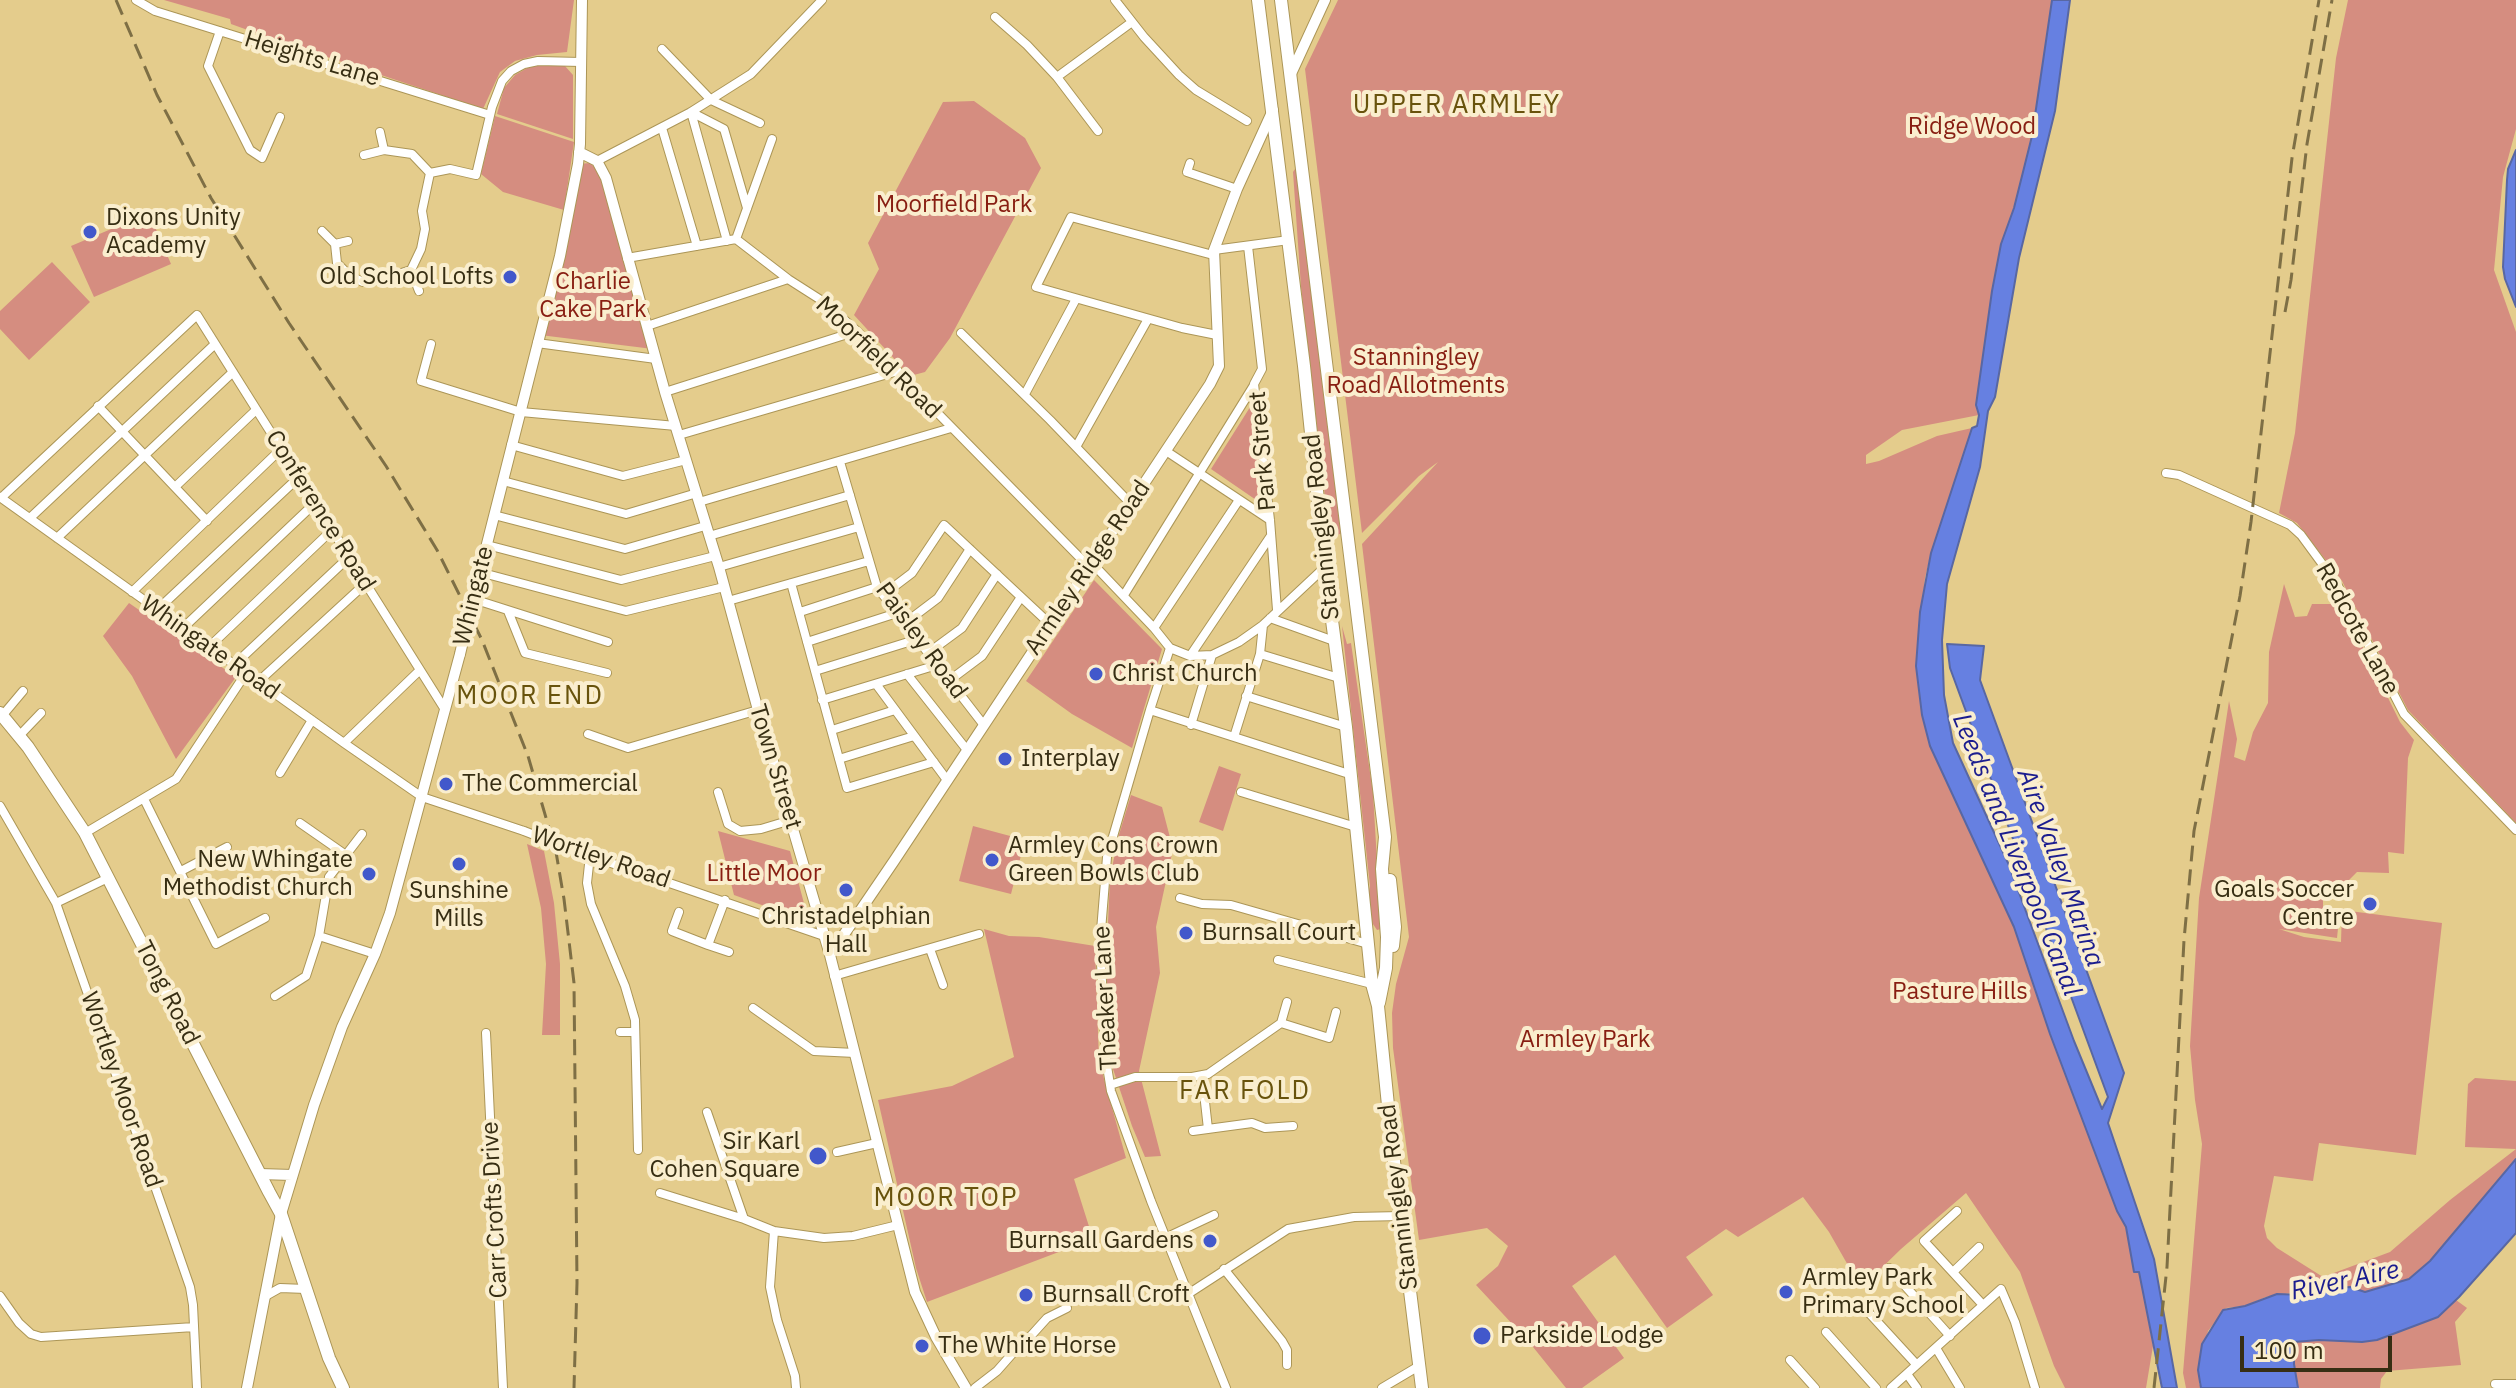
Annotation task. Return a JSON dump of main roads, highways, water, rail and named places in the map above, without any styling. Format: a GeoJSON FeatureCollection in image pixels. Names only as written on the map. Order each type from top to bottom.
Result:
{"type":"FeatureCollection","features":[{"type":"Feature","properties":{"kind":"main road","name":"Stanningley Road"},"geometry":{"type":"LineString","coordinates":[[1258,0],[1289,240],[1323,553],[1346,727],[1372,984],[1378,1006],[1422,1388]]}},
{"type":"Feature","properties":{"kind":"main road","name":"Stanningley Road"},"geometry":{"type":"LineString","coordinates":[[1281,0],[1385,837],[1382,869],[1386,968],[1378,1006]]}},
{"type":"Feature","properties":{"kind":"main road"},"geometry":{"type":"LineString","coordinates":[[1273,110],[1273,76],[1276,66],[1287,53]]}},
{"type":"Feature","properties":{"kind":"main road"},"geometry":{"type":"LineString","coordinates":[[1277,141],[1294,105]]}},
{"type":"Feature","properties":{"kind":"main road"},"geometry":{"type":"LineString","coordinates":[[1323,553],[1337,546],[1348,549]]}},
{"type":"Feature","properties":{"kind":"main road"},"geometry":{"type":"LineString","coordinates":[[1326,570],[1339,575],[1351,569]]}},
{"type":"Feature","properties":{"kind":"main road","name":"Tong Road"},"geometry":{"type":"LineString","coordinates":[[1,714],[85,833],[281,1214],[329,1358],[343,1388]]}},
{"type":"Feature","properties":{"kind":"water"},"geometry":{"type":"Polygon","coordinates":[[[2052,0],[2070,0],[2055,111],[2019,258],[1995,397],[1988,411],[1980,467],[1947,584],[1942,640],[1944,695],[1953,743],[2008,863],[2102,1109],[2108,1097],[1950,668],[1947,644],[1984,646],[1980,680],[2124,1073],[2108,1123],[2154,1259],[2177,1388],[2162,1388],[2139,1272],[2134,1272],[2126,1227],[2117,1211],[2050,1034],[2014,927],[1930,746],[1922,715],[1916,666],[1920,612],[1931,553],[1972,428],[1977,426],[1979,415],[1976,405],[1992,291],[2001,244],[2014,208],[2032,136],[2052,0]]]}},
{"type":"Feature","properties":{"kind":"water"},"geometry":{"type":"Polygon","coordinates":[[[2516,150],[2516,307],[2503,267],[2508,169],[2516,150]]]}},
{"type":"Feature","properties":{"kind":"water","name":"River Aire"},"geometry":{"type":"Polygon","coordinates":[[[2516,1159],[2516,1233],[2438,1317],[2377,1340],[2294,1342],[2298,1388],[2201,1388],[2198,1370],[2202,1344],[2223,1310],[2245,1306],[2277,1294],[2304,1295],[2315,1290],[2350,1287],[2365,1292],[2409,1279],[2430,1261],[2516,1159]]]}},
{"type":"Feature","properties":{"kind":"railway"},"geometry":{"type":"LineString","coordinates":[[116,0],[157,95],[211,198],[289,323],[386,466],[437,550],[482,640],[528,756],[556,852],[574,983],[577,1283],[574,1388]]}},
{"type":"Feature","properties":{"kind":"railway"},"geometry":{"type":"LineString","coordinates":[[2154,1388],[2167,1267],[2184,940],[2194,831],[2240,596],[2292,158],[2319,0]]}},
{"type":"Feature","properties":{"kind":"railway"},"geometry":{"type":"LineString","coordinates":[[2285,312],[2307,144],[2332,0]]}},
{"type":"Feature","properties":{"kind":"place","name":"Dixons Unity Academy"},"geometry":{"type":"Point","coordinates":[90,232]}},
{"type":"Feature","properties":{"kind":"place","name":"Old School Lofts"},"geometry":{"type":"Point","coordinates":[510,277]}},
{"type":"Feature","properties":{"kind":"place","name":"Christ Church"},"geometry":{"type":"Point","coordinates":[1096,674]}},
{"type":"Feature","properties":{"kind":"place","name":"Interplay"},"geometry":{"type":"Point","coordinates":[1005,759]}},
{"type":"Feature","properties":{"kind":"place","name":"The Commercial"},"geometry":{"type":"Point","coordinates":[446,784]}},
{"type":"Feature","properties":{"kind":"place","name":"Armley Cons Crown Green Bowls Club"},"geometry":{"type":"Point","coordinates":[992,860]}},
{"type":"Feature","properties":{"kind":"place","name":"Sunshine Mills"},"geometry":{"type":"Point","coordinates":[459,864]}},
{"type":"Feature","properties":{"kind":"place","name":"New Whingate Methodist Church"},"geometry":{"type":"Point","coordinates":[369,874]}},
{"type":"Feature","properties":{"kind":"place","name":"Christadelphian Hall"},"geometry":{"type":"Point","coordinates":[846,890]}},
{"type":"Feature","properties":{"kind":"place","name":"Goals Soccer Centre"},"geometry":{"type":"Point","coordinates":[2370,904]}},
{"type":"Feature","properties":{"kind":"place","name":"Burnsall Court"},"geometry":{"type":"Point","coordinates":[1186,933]}},
{"type":"Feature","properties":{"kind":"place","name":"Sir Karl Cohen Square"},"geometry":{"type":"Point","coordinates":[818,1156]}},
{"type":"Feature","properties":{"kind":"place","name":"Burnsall Gardens"},"geometry":{"type":"Point","coordinates":[1210,1241]}},
{"type":"Feature","properties":{"kind":"place","name":"Armley Park Primary School"},"geometry":{"type":"Point","coordinates":[1786,1292]}},
{"type":"Feature","properties":{"kind":"place","name":"Burnsall Croft"},"geometry":{"type":"Point","coordinates":[1026,1295]}},
{"type":"Feature","properties":{"kind":"place","name":"Parkside Lodge"},"geometry":{"type":"Point","coordinates":[1482,1336]}},
{"type":"Feature","properties":{"kind":"place","name":"The White Horse"},"geometry":{"type":"Point","coordinates":[922,1346]}},
{"type":"Feature","properties":{"kind":"district","name":"UPPER ARMLEY"},"geometry":{"type":"Point","coordinates":[1457,105]}},
{"type":"Feature","properties":{"kind":"district","name":"MOOR END"},"geometry":{"type":"Point","coordinates":[530,696]}},
{"type":"Feature","properties":{"kind":"district","name":"FAR FOLD"},"geometry":{"type":"Point","coordinates":[1245,1091]}},
{"type":"Feature","properties":{"kind":"district","name":"MOOR TOP"},"geometry":{"type":"Point","coordinates":[946,1198]}},
{"type":"Feature","properties":{"kind":"park label","name":"Ridge Wood"},"geometry":{"type":"Point","coordinates":[1972,127]}},
{"type":"Feature","properties":{"kind":"park label","name":"Moorfield Park"},"geometry":{"type":"Point","coordinates":[954,205]}},
{"type":"Feature","properties":{"kind":"park label","name":"Charlie Cake Park"},"geometry":{"type":"Point","coordinates":[593,296]}},
{"type":"Feature","properties":{"kind":"park label","name":"Stanningley Road Allotments"},"geometry":{"type":"Point","coordinates":[1416,372]}},
{"type":"Feature","properties":{"kind":"park label","name":"Little Moor"},"geometry":{"type":"Point","coordinates":[764,874]}},
{"type":"Feature","properties":{"kind":"park label","name":"Pasture Hills"},"geometry":{"type":"Point","coordinates":[1960,992]}},
{"type":"Feature","properties":{"kind":"park label","name":"Armley Park"},"geometry":{"type":"Point","coordinates":[1585,1040]}},
{"type":"Feature","properties":{"kind":"water label","name":"Leeds and Liverpool Canal"},"geometry":{"type":"Point","coordinates":[2016,855]}},
{"type":"Feature","properties":{"kind":"water label","name":"Aire Valley Marina"},"geometry":{"type":"Point","coordinates":[2060,868]}}]}
